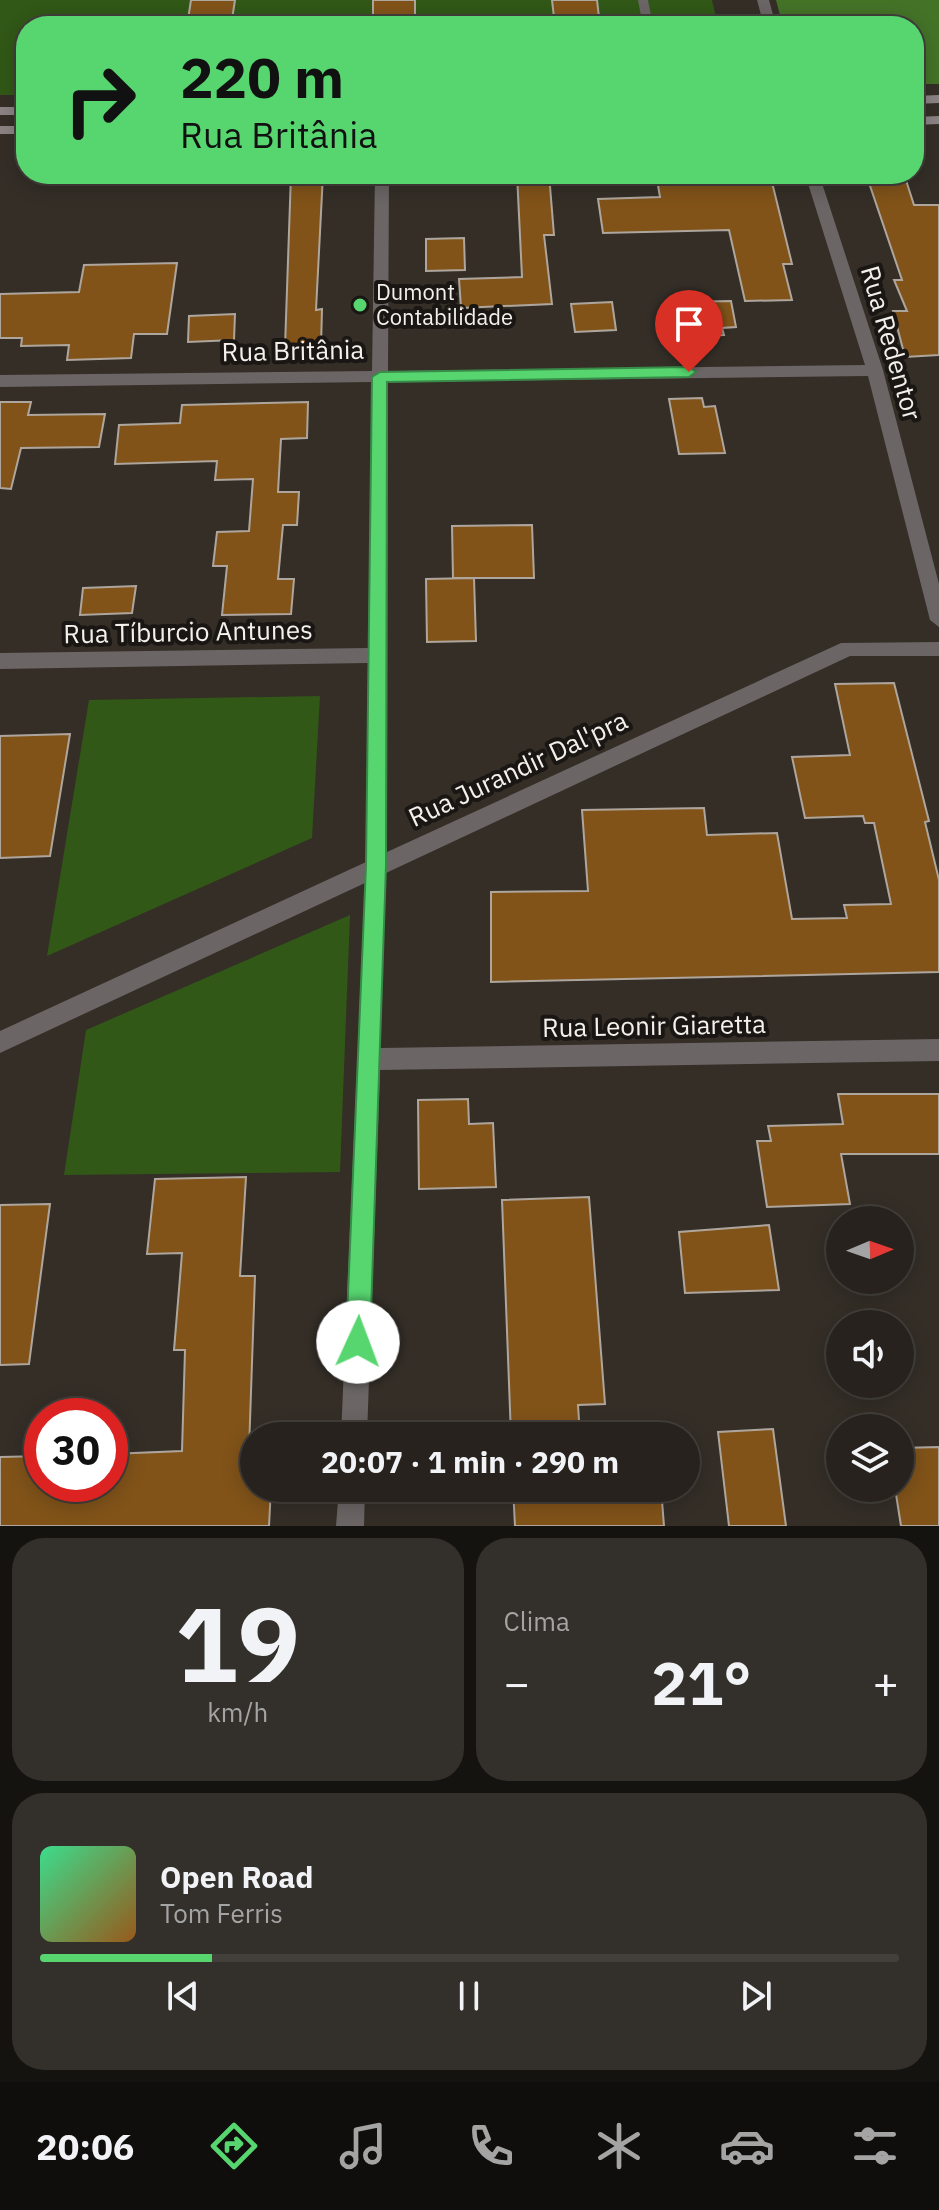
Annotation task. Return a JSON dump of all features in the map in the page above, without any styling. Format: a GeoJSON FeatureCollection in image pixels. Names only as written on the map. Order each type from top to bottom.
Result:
{"type":"FeatureCollection","features":[{"type":"Feature","properties":{"kind":"street"},"geometry":{"type":"LineString","coordinates":[[355,1422],[376,865],[382,184]]}},
{"type":"Feature","properties":{"kind":"street","name":"Rua Redentor"},"geometry":{"type":"LineString","coordinates":[[815,184],[875,370],[939,620]]}},
{"type":"Feature","properties":{"kind":"street","name":"Rua Britânia"},"geometry":{"type":"LineString","coordinates":[[0,381],[875,370]]}},
{"type":"Feature","properties":{"kind":"street","name":"Rua Jurandir Dal'pra"},"geometry":{"type":"LineString","coordinates":[[0,1042],[848,648],[939,649]]}},
{"type":"Feature","properties":{"kind":"street","name":"Rua Tíburcio Antunes"},"geometry":{"type":"LineString","coordinates":[[0,661],[378,655]]}},
{"type":"Feature","properties":{"kind":"street","name":"Rua Leonir Giaretta"},"geometry":{"type":"LineString","coordinates":[[370,1059],[939,1050]]}},
{"type":"Feature","properties":{"kind":"street"},"geometry":{"type":"LineString","coordinates":[[350,1526],[351,1502]]}},
{"type":"Feature","properties":{"kind":"green space"},"geometry":{"type":"Polygon","coordinates":[[[0,0],[712,0],[716,16],[16,16],[16,95],[0,95],[0,0]]]}},
{"type":"Feature","properties":{"kind":"green space"},"geometry":{"type":"Polygon","coordinates":[[[776,0],[939,0],[939,84],[924,84],[924,16],[780,16],[776,0]]]}},
{"type":"Feature","properties":{"kind":"green space"},"geometry":{"type":"Polygon","coordinates":[[[320,696],[312,838],[47,956],[89,700],[320,696]]]}},
{"type":"Feature","properties":{"kind":"green space"},"geometry":{"type":"Polygon","coordinates":[[[350,915],[340,1172],[64,1175],[86,1030],[350,915]]]}},
{"type":"Feature","properties":{"kind":"building"},"geometry":{"type":"Polygon","coordinates":[[[191,0],[235,0],[233,16],[189,16],[191,0]]]}},
{"type":"Feature","properties":{"kind":"building"},"geometry":{"type":"Polygon","coordinates":[[[373,0],[415,0],[415,16],[373,16],[373,0]]]}},
{"type":"Feature","properties":{"kind":"building"},"geometry":{"type":"Polygon","coordinates":[[[552,0],[597,0],[599,16],[554,16],[552,0]]]}},
{"type":"Feature","properties":{"kind":"building"},"geometry":{"type":"Polygon","coordinates":[[[291,184],[322,184],[316,310],[322,309],[321,346],[285,347],[291,184]]]}},
{"type":"Feature","properties":{"kind":"building"},"geometry":{"type":"Polygon","coordinates":[[[517,184],[550,184],[554,235],[544,235],[552,304],[461,308],[459,279],[522,277],[517,184]]]}},
{"type":"Feature","properties":{"kind":"building"},"geometry":{"type":"Polygon","coordinates":[[[658,184],[772,184],[792,264],[783,264],[792,300],[745,301],[729,230],[603,233],[598,199],[660,197],[658,184]]]}},
{"type":"Feature","properties":{"kind":"building"},"geometry":{"type":"Polygon","coordinates":[[[869,184],[907,184],[914,205],[939,205],[939,355],[905,357],[893,311],[907,311],[894,280],[902,280],[869,184]]]}},
{"type":"Feature","properties":{"kind":"building"},"geometry":{"type":"Polygon","coordinates":[[[464,238],[465,270],[426,271],[426,239],[464,238]]]}},
{"type":"Feature","properties":{"kind":"building"},"geometry":{"type":"Polygon","coordinates":[[[177,263],[167,334],[134,334],[131,358],[67,360],[69,345],[21,346],[22,338],[0,338],[0,294],[79,292],[84,265],[177,263]]]}},
{"type":"Feature","properties":{"kind":"building"},"geometry":{"type":"Polygon","coordinates":[[[731,301],[736,327],[722,328],[724,335],[689,336],[681,302],[731,301]]]}},
{"type":"Feature","properties":{"kind":"building"},"geometry":{"type":"Polygon","coordinates":[[[612,302],[616,330],[575,332],[571,304],[612,302]]]}},
{"type":"Feature","properties":{"kind":"building"},"geometry":{"type":"Polygon","coordinates":[[[235,314],[234,340],[188,342],[189,316],[235,314]]]}},
{"type":"Feature","properties":{"kind":"building"},"geometry":{"type":"Polygon","coordinates":[[[702,398],[704,407],[715,406],[725,453],[679,454],[669,399],[702,398]]]}},
{"type":"Feature","properties":{"kind":"building"},"geometry":{"type":"Polygon","coordinates":[[[0,402],[31,402],[28,415],[105,414],[99,447],[21,448],[11,489],[0,488],[0,402]]]}},
{"type":"Feature","properties":{"kind":"building"},"geometry":{"type":"Polygon","coordinates":[[[308,402],[307,438],[281,439],[278,492],[299,492],[297,525],[283,525],[278,579],[294,579],[291,614],[222,615],[227,566],[213,566],[217,532],[249,531],[253,479],[215,480],[217,461],[115,464],[119,425],[180,423],[182,405],[308,402]]]}},
{"type":"Feature","properties":{"kind":"building"},"geometry":{"type":"Polygon","coordinates":[[[532,525],[534,578],[453,578],[452,526],[532,525]]]}},
{"type":"Feature","properties":{"kind":"building"},"geometry":{"type":"Polygon","coordinates":[[[474,578],[476,641],[427,642],[426,579],[474,578]]]}},
{"type":"Feature","properties":{"kind":"building"},"geometry":{"type":"Polygon","coordinates":[[[136,586],[132,613],[80,615],[83,588],[136,586]]]}},
{"type":"Feature","properties":{"kind":"building"},"geometry":{"type":"Polygon","coordinates":[[[894,683],[929,821],[925,822],[939,880],[939,972],[491,982],[491,892],[588,891],[582,810],[704,808],[707,835],[777,833],[792,919],[847,918],[844,905],[891,904],[874,823],[865,823],[863,816],[805,818],[792,757],[850,755],[835,684],[894,683]]]}},
{"type":"Feature","properties":{"kind":"building"},"geometry":{"type":"Polygon","coordinates":[[[70,734],[50,856],[0,858],[0,736],[70,734]]]}},
{"type":"Feature","properties":{"kind":"building"},"geometry":{"type":"Polygon","coordinates":[[[838,1094],[939,1094],[939,1154],[841,1154],[850,1204],[767,1207],[757,1141],[771,1141],[768,1126],[843,1124],[838,1094]]]}},
{"type":"Feature","properties":{"kind":"building"},"geometry":{"type":"Polygon","coordinates":[[[468,1099],[469,1124],[493,1123],[496,1187],[419,1189],[418,1100],[468,1099]]]}},
{"type":"Feature","properties":{"kind":"building"},"geometry":{"type":"Polygon","coordinates":[[[246,1177],[240,1276],[255,1276],[250,1422],[240,1422],[240,1502],[270,1502],[269,1526],[0,1526],[0,1457],[24,1456],[24,1502],[128,1502],[128,1453],[182,1451],[185,1350],[174,1350],[182,1253],[147,1254],[155,1179],[246,1177]]]}},
{"type":"Feature","properties":{"kind":"building"},"geometry":{"type":"Polygon","coordinates":[[[589,1197],[605,1404],[578,1405],[579,1422],[510,1422],[502,1200],[589,1197]]]}},
{"type":"Feature","properties":{"kind":"building"},"geometry":{"type":"Polygon","coordinates":[[[50,1204],[29,1364],[0,1365],[0,1205],[50,1204]]]}},
{"type":"Feature","properties":{"kind":"building"},"geometry":{"type":"Polygon","coordinates":[[[769,1225],[779,1290],[685,1293],[679,1232],[769,1225]]]}},
{"type":"Feature","properties":{"kind":"building"},"geometry":{"type":"Polygon","coordinates":[[[773,1429],[786,1526],[729,1526],[718,1432],[773,1429]]]}},
{"type":"Feature","properties":{"kind":"building"},"geometry":{"type":"Polygon","coordinates":[[[939,1447],[939,1526],[901,1526],[897,1502],[914,1502],[914,1448],[939,1447]]]}},
{"type":"Feature","properties":{"kind":"building"},"geometry":{"type":"Polygon","coordinates":[[[514,1502],[662,1502],[664,1526],[515,1526],[514,1502]]]}},
{"type":"Feature","properties":{"kind":"place","name":"Dumont Contabilidade"},"geometry":{"type":"Point","coordinates":[360,305]}},
{"type":"Feature","properties":{"kind":"route"},"geometry":{"type":"LineString","coordinates":[[358,1342],[376,865],[380,377],[689,372]]}}]}
